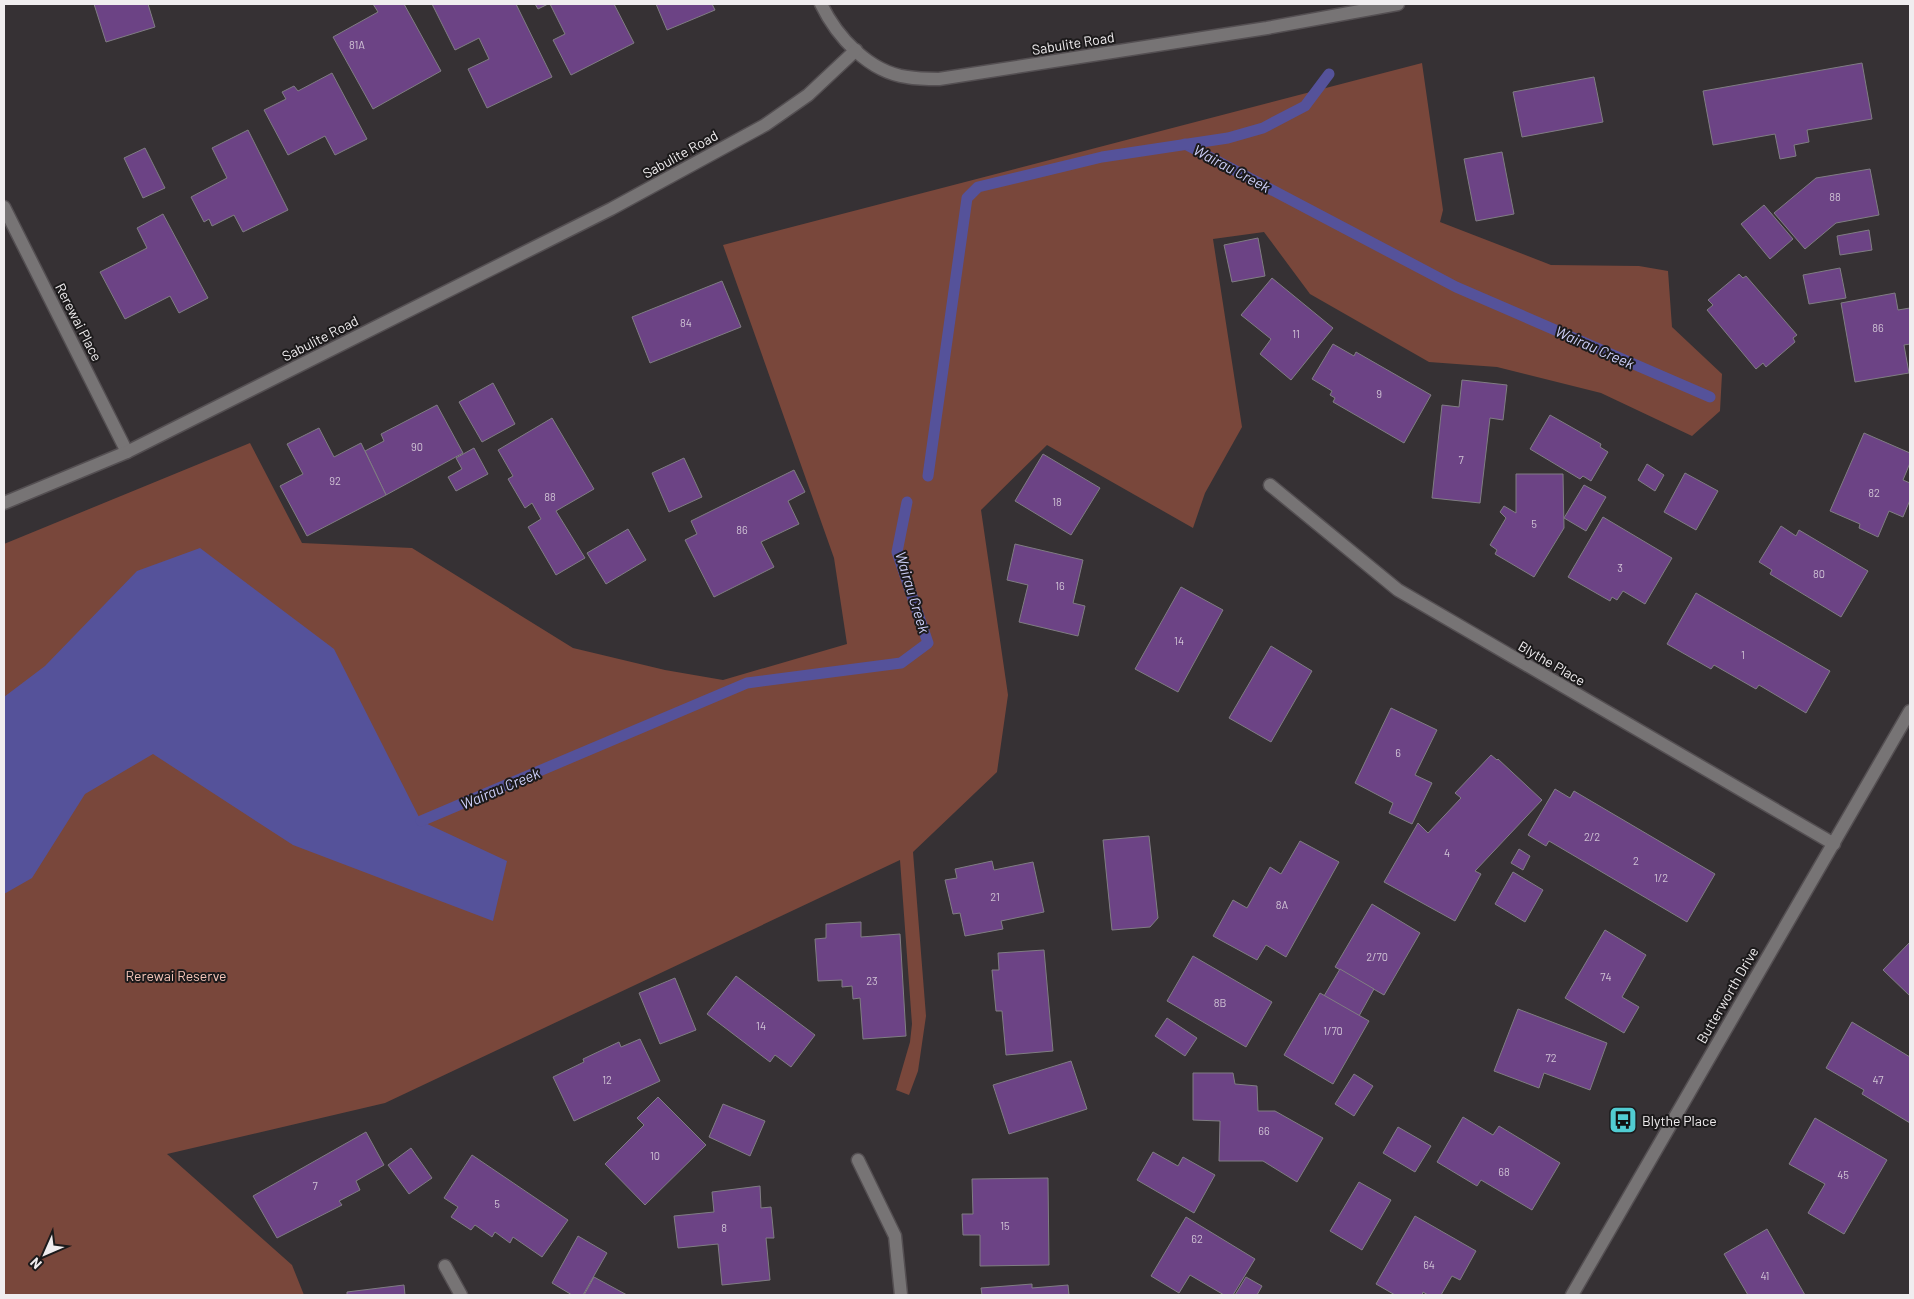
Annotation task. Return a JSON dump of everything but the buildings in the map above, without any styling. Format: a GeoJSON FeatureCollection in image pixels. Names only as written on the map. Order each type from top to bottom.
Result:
{"type":"FeatureCollection","features":[{"type":"Feature","properties":{"kind":"street"},"geometry":{"type":"LineString","coordinates":[[821,4],[837,30],[856,50]]}},
{"type":"Feature","properties":{"kind":"street","name":"Sabulite Road"},"geometry":{"type":"LineString","coordinates":[[4,503],[127,452],[602,214],[765,125],[808,95],[856,50],[878,67],[897,74],[906,77],[939,79],[1267,28],[1398,4]]}},
{"type":"Feature","properties":{"kind":"street","name":"Rerewai Place"},"geometry":{"type":"LineString","coordinates":[[4,207],[127,452]]}},
{"type":"Feature","properties":{"kind":"street","name":"Blythe Place"},"geometry":{"type":"LineString","coordinates":[[1270,485],[1398,590],[1834,844]]}},
{"type":"Feature","properties":{"kind":"street","name":"Butterworth Drive"},"geometry":{"type":"LineString","coordinates":[[1572,1295],[1910,711]]}},
{"type":"Feature","properties":{"kind":"street"},"geometry":{"type":"LineString","coordinates":[[858,1160],[895,1236],[901,1295]]}},
{"type":"Feature","properties":{"kind":"street"},"geometry":{"type":"LineString","coordinates":[[445,1266],[461,1295]]}},
{"type":"Feature","properties":{"kind":"green space","name":"Rerewai Reserve"},"geometry":{"type":"Polygon","coordinates":[[[1422,63],[1443,210],[1440,222],[1551,265],[1639,266],[1668,271],[1672,327],[1722,374],[1720,411],[1692,436],[1601,393],[1497,367],[1429,362],[1310,294],[1264,232],[1213,239],[1242,427],[1205,493],[1193,528],[1047,445],[981,510],[1008,695],[997,772],[913,852],[926,1016],[918,1071],[909,1095],[896,1090],[910,1042],[912,1024],[900,860],[385,1103],[167,1154],[292,1265],[304,1295],[4,1295],[4,544],[250,443],[302,543],[412,548],[573,648],[665,670],[723,680],[847,644],[834,558],[723,245],[1422,63]]]}},
{"type":"Feature","properties":{"kind":"shaded area"},"geometry":{"type":"Polygon","coordinates":[[[200,548],[334,649],[421,821],[507,861],[493,921],[293,845],[153,754],[85,794],[32,878],[4,894],[4,697],[45,666],[137,571],[200,548]]]}},
{"type":"Feature","properties":{"kind":"waterway","name":"Wairau Creek"},"geometry":{"type":"LineString","coordinates":[[928,476],[967,198],[978,187],[1102,157],[1228,138],[1263,128],[1305,106],[1329,74]]}},
{"type":"Feature","properties":{"kind":"waterway","name":"Wairau Creek"},"geometry":{"type":"LineString","coordinates":[[1185,144],[1456,287],[1710,397]]}},
{"type":"Feature","properties":{"kind":"waterway","name":"Wairau Creek"},"geometry":{"type":"LineString","coordinates":[[421,821],[747,683],[901,663],[928,643],[897,552],[907,502]]}},
{"type":"Feature","properties":{"kind":"place","name":"Blythe Place"},"geometry":{"type":"Point","coordinates":[1623,1120]}}]}
